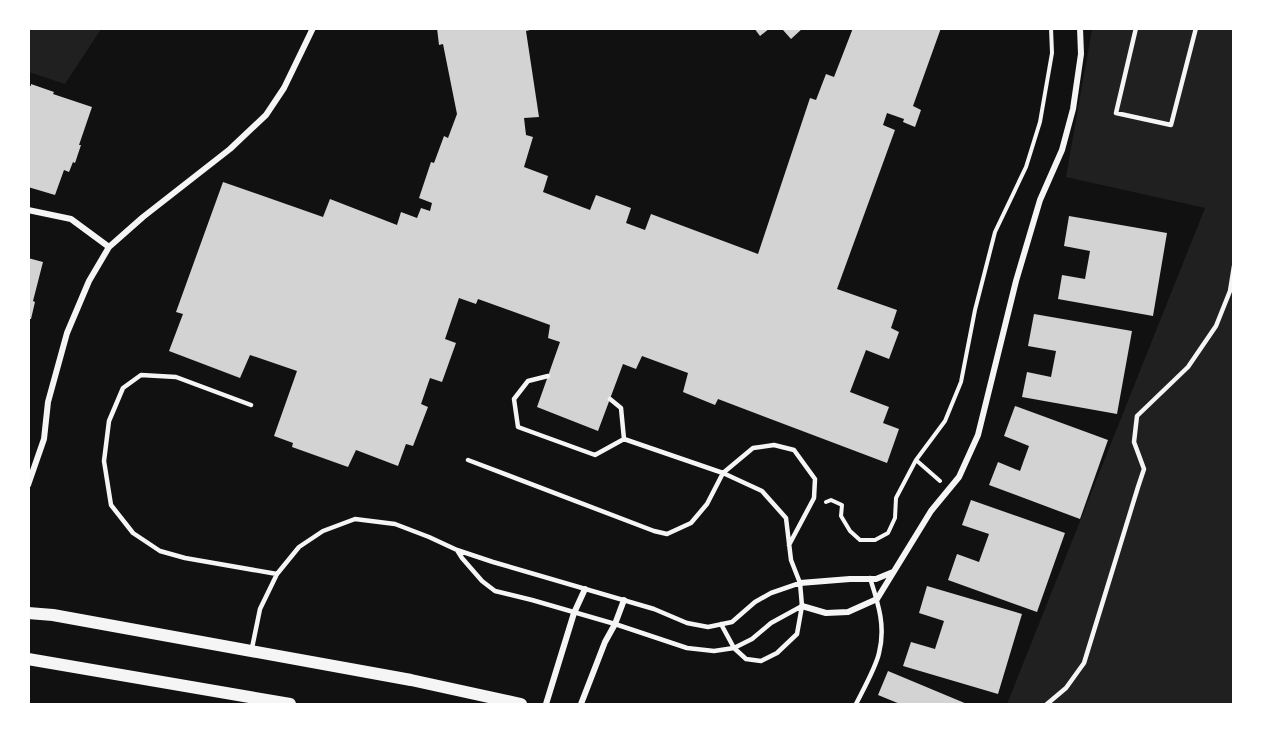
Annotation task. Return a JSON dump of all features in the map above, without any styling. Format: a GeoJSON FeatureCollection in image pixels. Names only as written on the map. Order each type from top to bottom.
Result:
{"type":"FeatureCollection","features":[{"type":"Feature","properties":{"kind":"main road"},"geometry":{"type":"LineString","coordinates":[[28,613],[53,615],[411,680],[521,705]]}},
{"type":"Feature","properties":{"kind":"main road"},"geometry":{"type":"LineString","coordinates":[[28,659],[291,705]]}},
{"type":"Feature","properties":{"kind":"street"},"geometry":{"type":"LineString","coordinates":[[28,484],[44,439],[48,402],[67,333],[89,281],[109,247],[143,217],[230,149],[266,115],[284,88],[313,28]]}},
{"type":"Feature","properties":{"kind":"street"},"geometry":{"type":"LineString","coordinates":[[802,606],[826,613],[848,612],[877,599],[932,511],[960,477],[978,435],[1016,281],[1040,200],[1065,140],[1073,110],[1081,54],[1080,28]]}},
{"type":"Feature","properties":{"kind":"street"},"geometry":{"type":"LineString","coordinates":[[28,210],[71,219],[109,247]]}},
{"type":"Feature","properties":{"kind":"street"},"geometry":{"type":"LineString","coordinates":[[800,583],[876,579],[894,572]]}},
{"type":"Feature","properties":{"kind":"street"},"geometry":{"type":"LineString","coordinates":[[546,705],[574,613],[585,589]]}},
{"type":"Feature","properties":{"kind":"street"},"geometry":{"type":"LineString","coordinates":[[581,705],[624,600]]}},
{"type":"Feature","properties":{"kind":"lane"},"geometry":{"type":"LineString","coordinates":[[1136,28],[1116,112],[1171,125],[1196,28]]}},
{"type":"Feature","properties":{"kind":"lane"},"geometry":{"type":"LineString","coordinates":[[1047,705],[1066,688],[1084,663],[1144,469],[1134,442],[1137,416],[1188,367],[1216,326],[1230,291],[1233,266]]}},
{"type":"Feature","properties":{"kind":"lane"},"geometry":{"type":"LineString","coordinates":[[251,405],[176,377],[141,375],[123,388],[109,421],[104,460],[109,494],[111,505],[134,534],[160,551],[184,558],[277,574]]}},
{"type":"Feature","properties":{"kind":"lane"},"geometry":{"type":"LineString","coordinates":[[548,376],[528,381],[514,399],[518,427],[595,455],[624,439],[723,473],[762,491],[786,518],[791,560],[800,583],[802,606],[796,634],[777,653],[761,661],[746,659],[734,648],[721,624]]}},
{"type":"Feature","properties":{"kind":"lane"},"geometry":{"type":"LineString","coordinates":[[610,399],[621,408],[624,439]]}},
{"type":"Feature","properties":{"kind":"lane"},"geometry":{"type":"LineString","coordinates":[[468,460],[667,534],[691,524],[707,504],[723,473],[753,448],[774,445],[794,450],[815,479],[814,498],[789,545]]}},
{"type":"Feature","properties":{"kind":"lane"},"geometry":{"type":"LineString","coordinates":[[251,651],[260,609],[277,574],[298,547],[323,531],[355,519],[395,524],[457,550],[654,609],[687,623],[708,627],[732,622],[755,602],[771,593],[800,583]]}},
{"type":"Feature","properties":{"kind":"lane"},"geometry":{"type":"LineString","coordinates":[[457,550],[482,581],[495,591],[615,624],[687,648],[714,651],[734,648],[752,639],[771,624],[802,606]]}},
{"type":"Feature","properties":{"kind":"lane"},"geometry":{"type":"LineString","coordinates":[[856,705],[879,654],[882,631],[879,606],[870,578]]}},
{"type":"Feature","properties":{"kind":"path"},"geometry":{"type":"LineString","coordinates":[[808,510],[831,500],[842,505],[841,516],[850,531],[860,540],[875,540],[888,532],[896,518],[896,498],[916,460],[945,421],[961,382],[975,310],[995,232],[1026,167],[1040,122],[1052,53],[1051,28]]}},
{"type":"Feature","properties":{"kind":"path"},"geometry":{"type":"LineString","coordinates":[[916,460],[950,489]]}},
{"type":"Feature","properties":{"kind":"shaded area"},"geometry":{"type":"Polygon","coordinates":[[[29,28],[101,29],[65,84],[29,72],[29,28]]]}},
{"type":"Feature","properties":{"kind":"shaded area"},"geometry":{"type":"Polygon","coordinates":[[[1092,29],[1233,29],[1233,704],[1007,704],[1205,208],[1066,177],[1092,29]]]}},
{"type":"Feature","properties":{"kind":"building"},"geometry":{"type":"Polygon","coordinates":[[[437,28],[530,28],[526,31],[539,117],[524,118],[526,135],[533,137],[524,167],[548,176],[543,192],[590,210],[596,195],[631,208],[626,223],[645,230],[651,214],[758,254],[810,98],[816,100],[826,74],[834,77],[853,28],[941,28],[913,106],[921,110],[915,127],[903,122],[904,119],[887,113],[883,125],[895,130],[837,289],[897,310],[891,328],[899,332],[889,359],[866,350],[850,392],[889,407],[883,423],[899,429],[887,463],[718,399],[715,405],[683,392],[688,373],[642,356],[636,369],[623,364],[598,431],[537,407],[560,342],[548,338],[550,325],[478,299],[476,304],[459,298],[445,339],[456,343],[442,382],[430,378],[421,404],[428,407],[413,446],[406,444],[398,466],[356,450],[348,467],[292,447],[293,443],[274,436],[297,371],[250,355],[240,378],[169,351],[183,314],[176,312],[223,182],[323,217],[330,199],[397,225],[401,212],[417,218],[421,208],[430,211],[432,203],[419,198],[431,162],[434,163],[444,136],[448,138],[457,114],[443,44],[439,45],[437,28]]]}},
{"type":"Feature","properties":{"kind":"building"},"geometry":{"type":"Polygon","coordinates":[[[754,28],[770,28],[760,36],[754,28]]]}},
{"type":"Feature","properties":{"kind":"building"},"geometry":{"type":"Polygon","coordinates":[[[803,28],[791,39],[783,30],[803,28]]]}},
{"type":"Feature","properties":{"kind":"building"},"geometry":{"type":"Polygon","coordinates":[[[31,84],[92,107],[75,163],[73,162],[69,172],[64,170],[55,195],[28,187],[28,85],[31,86],[31,84]]]}},
{"type":"Feature","properties":{"kind":"building"},"geometry":{"type":"Polygon","coordinates":[[[1069,216],[1167,233],[1153,316],[1058,299],[1062,275],[1085,279],[1090,251],[1064,246],[1069,216]]]}},
{"type":"Feature","properties":{"kind":"building"},"geometry":{"type":"Polygon","coordinates":[[[28,258],[43,262],[31,319],[28,319],[28,258]]]}},
{"type":"Feature","properties":{"kind":"building"},"geometry":{"type":"Polygon","coordinates":[[[1034,314],[1132,331],[1117,414],[1022,397],[1027,372],[1051,377],[1056,351],[1028,346],[1034,314]]]}},
{"type":"Feature","properties":{"kind":"building"},"geometry":{"type":"Polygon","coordinates":[[[1015,406],[1108,440],[1080,519],[989,485],[998,462],[1020,471],[1029,446],[1004,436],[1015,406]]]}},
{"type":"Feature","properties":{"kind":"building"},"geometry":{"type":"Polygon","coordinates":[[[971,500],[1065,533],[1037,612],[948,580],[957,554],[979,562],[989,534],[962,525],[971,500]]]}},
{"type":"Feature","properties":{"kind":"building"},"geometry":{"type":"Polygon","coordinates":[[[927,586],[1022,614],[998,694],[903,666],[911,642],[935,649],[944,621],[919,613],[927,586]]]}},
{"type":"Feature","properties":{"kind":"building"},"geometry":{"type":"Polygon","coordinates":[[[888,671],[967,704],[900,704],[878,695],[888,671]]]}}]}
